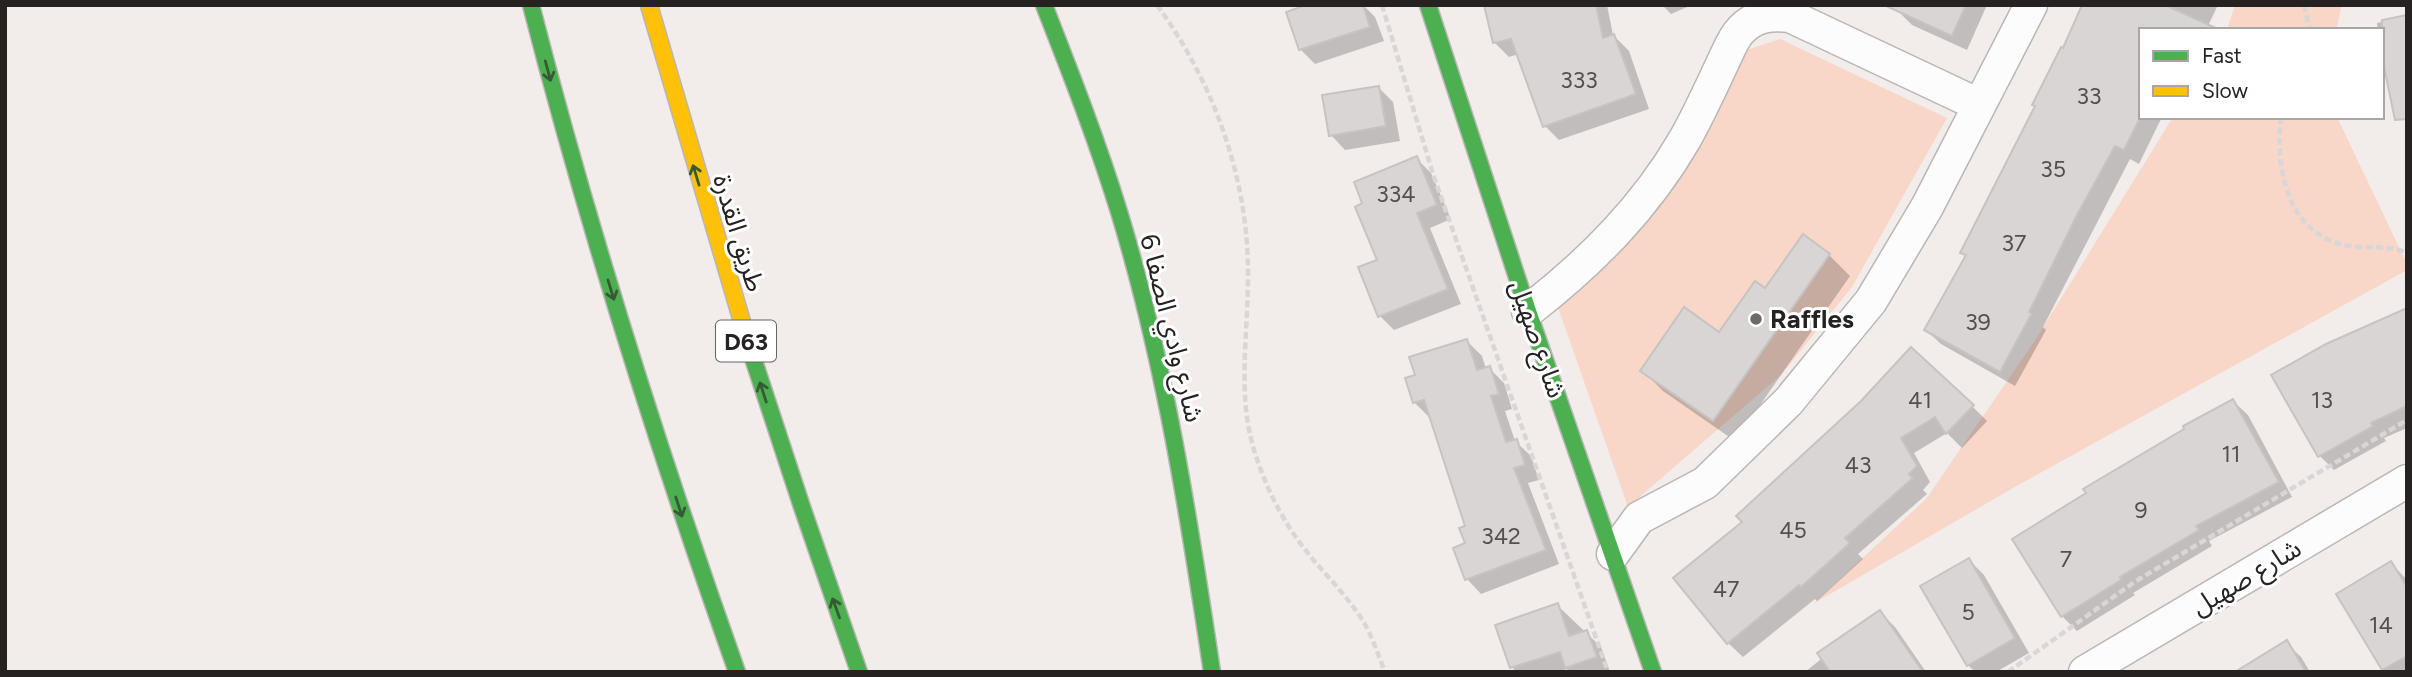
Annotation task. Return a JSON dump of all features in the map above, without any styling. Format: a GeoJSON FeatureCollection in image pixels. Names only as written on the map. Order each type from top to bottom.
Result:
{"type":"FeatureCollection","features":[{"type":"Feature","properties":{"kind":"street"},"geometry":{"type":"LineString","coordinates":[[531,5],[583,199],[634,366],[696,559],[737,672]]}},
{"type":"Feature","properties":{"kind":"street","name":"طريق القدرة"},"geometry":{"type":"LineString","coordinates":[[649,5],[748,346],[805,523],[859,672]]}},
{"type":"Feature","properties":{"kind":"street","name":"شارع وادي الصفا 6"},"geometry":{"type":"LineString","coordinates":[[1044,5],[1119,213],[1151,332],[1176,451],[1212,672]]}},
{"type":"Feature","properties":{"kind":"street","name":"شارع صهيل"},"geometry":{"type":"LineString","coordinates":[[1428,5],[1528,311],[1653,672]]}},
{"type":"Feature","properties":{"kind":"street"},"geometry":{"type":"LineString","coordinates":[[1613,554],[1639,518],[1705,483],[1797,392],[1871,300],[1927,207],[2031,5]]}},
{"type":"Feature","properties":{"kind":"street"},"geometry":{"type":"LineString","coordinates":[[1528,311],[1600,250],[1661,178],[1686,137],[1732,45],[1741,30],[1755,19],[1772,14],[1790,16],[1979,105]]}},
{"type":"Feature","properties":{"kind":"street","name":"شارع صهيل"},"geometry":{"type":"LineString","coordinates":[[2085,672],[2407,481]]}},
{"type":"Feature","properties":{"kind":"path"},"geometry":{"type":"LineString","coordinates":[[1157,5],[1203,81],[1228,144],[1243,209],[1248,276],[1243,394],[1254,449],[1273,501],[1310,555],[1339,588],[1366,627],[1385,672]]}},
{"type":"Feature","properties":{"kind":"path"},"geometry":{"type":"LineString","coordinates":[[1382,5],[1433,174],[1608,672]]}},
{"type":"Feature","properties":{"kind":"path"},"geometry":{"type":"LineString","coordinates":[[2304,5],[2310,28]]}},
{"type":"Feature","properties":{"kind":"path"},"geometry":{"type":"LineString","coordinates":[[2281,119],[2280,166],[2287,195],[2304,220],[2319,234],[2346,246],[2396,248],[2407,253]]}},
{"type":"Feature","properties":{"kind":"path"},"geometry":{"type":"LineString","coordinates":[[2008,672],[2136,581],[2407,420]]}},
{"type":"Feature","properties":{"kind":"shaded area"},"geometry":{"type":"Polygon","coordinates":[[[2235,5],[2342,5],[2336,28],[2228,28],[2235,5]]]}},
{"type":"Feature","properties":{"kind":"shaded area"},"geometry":{"type":"Polygon","coordinates":[[[1780,39],[1947,118],[1852,287],[1781,375],[1628,507],[1554,296],[1738,53],[1780,39]]]}},
{"type":"Feature","properties":{"kind":"shaded area"},"geometry":{"type":"Polygon","coordinates":[[[2172,119],[2338,119],[2407,264],[2407,270],[2013,488],[1813,604],[1926,499],[2034,342],[2172,119]]]}},
{"type":"Feature","properties":{"kind":"building"},"geometry":{"type":"Polygon","coordinates":[[[1306,5],[1363,5],[1370,27],[1299,50],[1286,12],[1306,5]]]}},
{"type":"Feature","properties":{"kind":"building"},"geometry":{"type":"Polygon","coordinates":[[[1484,5],[1596,5],[1603,38],[1614,34],[1636,94],[1543,127],[1511,39],[1493,43],[1484,5]]]}},
{"type":"Feature","properties":{"kind":"building"},"geometry":{"type":"Polygon","coordinates":[[[1884,5],[1966,5],[1952,36],[1884,5]]]}},
{"type":"Feature","properties":{"kind":"building"},"geometry":{"type":"Polygon","coordinates":[[[2082,5],[2165,5],[2216,28],[2139,28],[2140,119],[2124,150],[2115,146],[2077,215],[2029,312],[2032,313],[2000,372],[1924,330],[1966,255],[1960,253],[2035,106],[2032,105],[2061,47],[2063,48],[2082,5]]]}},
{"type":"Feature","properties":{"kind":"building"},"geometry":{"type":"Polygon","coordinates":[[[2407,15],[2407,119],[2395,120],[2384,67],[2382,20],[2407,15]]]}},
{"type":"Feature","properties":{"kind":"building"},"geometry":{"type":"Polygon","coordinates":[[[1379,86],[1386,126],[1329,136],[1322,95],[1379,86]]]}},
{"type":"Feature","properties":{"kind":"building"},"geometry":{"type":"Polygon","coordinates":[[[1417,156],[1437,205],[1417,213],[1448,289],[1378,317],[1358,267],[1377,260],[1355,207],[1362,203],[1354,182],[1417,156]]]}},
{"type":"Feature","properties":{"kind":"building","name":"Raffles"},"geometry":{"type":"Polygon","coordinates":[[[1803,234],[1830,254],[1713,421],[1640,371],[1684,307],[1719,332],[1755,281],[1765,288],[1803,234]]]}},
{"type":"Feature","properties":{"kind":"building"},"geometry":{"type":"Polygon","coordinates":[[[2407,308],[2407,406],[2371,423],[2373,426],[2318,457],[2271,375],[2326,344],[2407,308]]]}},
{"type":"Feature","properties":{"kind":"building"},"geometry":{"type":"Polygon","coordinates":[[[1467,339],[1477,370],[1490,366],[1499,394],[1491,396],[1506,442],[1517,439],[1525,465],[1514,468],[1546,550],[1465,580],[1453,548],[1465,543],[1459,528],[1465,526],[1424,400],[1413,403],[1405,378],[1415,375],[1409,357],[1467,339]]]}},
{"type":"Feature","properties":{"kind":"building"},"geometry":{"type":"Polygon","coordinates":[[[1911,347],[1974,405],[1946,434],[1935,417],[1901,438],[1917,466],[1909,474],[1913,478],[1845,538],[1850,543],[1801,587],[1799,585],[1727,644],[1673,578],[1742,522],[1736,516],[1861,401],[1911,347]]]}},
{"type":"Feature","properties":{"kind":"building"},"geometry":{"type":"Polygon","coordinates":[[[2233,399],[2279,482],[2196,526],[2199,530],[2120,577],[2121,580],[2061,617],[2012,539],[2086,493],[2083,489],[2184,429],[2183,426],[2233,399]]]}},
{"type":"Feature","properties":{"kind":"building"},"geometry":{"type":"Polygon","coordinates":[[[1969,558],[2015,638],[1967,666],[1920,586],[1969,558]]]}},
{"type":"Feature","properties":{"kind":"building"},"geometry":{"type":"Polygon","coordinates":[[[2391,561],[2407,587],[2407,656],[2382,670],[2336,594],[2391,561]]]}},
{"type":"Feature","properties":{"kind":"building"},"geometry":{"type":"Polygon","coordinates":[[[1558,603],[1569,636],[1587,630],[1597,657],[1565,668],[1560,652],[1510,668],[1495,625],[1558,603]]]}},
{"type":"Feature","properties":{"kind":"building"},"geometry":{"type":"Polygon","coordinates":[[[1880,610],[1923,672],[1830,672],[1817,653],[1880,610]]]}},
{"type":"Feature","properties":{"kind":"building"},"geometry":{"type":"Polygon","coordinates":[[[2287,640],[2306,672],[2235,672],[2287,640]]]}},
{"type":"Feature","properties":{"kind":"traffic: fast"},"geometry":{"type":"LineString","coordinates":[[531,5],[553,90],[627,341],[737,672]]}},
{"type":"Feature","properties":{"kind":"traffic: fast"},"geometry":{"type":"LineString","coordinates":[[1044,5],[1103,162],[1136,271],[1174,442],[1212,672]]}},
{"type":"Feature","properties":{"kind":"traffic: fast"},"geometry":{"type":"LineString","coordinates":[[1428,5],[1528,311],[1653,672]]}},
{"type":"Feature","properties":{"kind":"traffic: fast"},"geometry":{"type":"LineString","coordinates":[[750,349],[859,672]]}},
{"type":"Feature","properties":{"kind":"traffic: slow"},"geometry":{"type":"LineString","coordinates":[[649,5],[750,349]]}},
{"type":"Feature","properties":{"kind":"place","name":"Raffles"},"geometry":{"type":"Point","coordinates":[1756,319]}}]}
